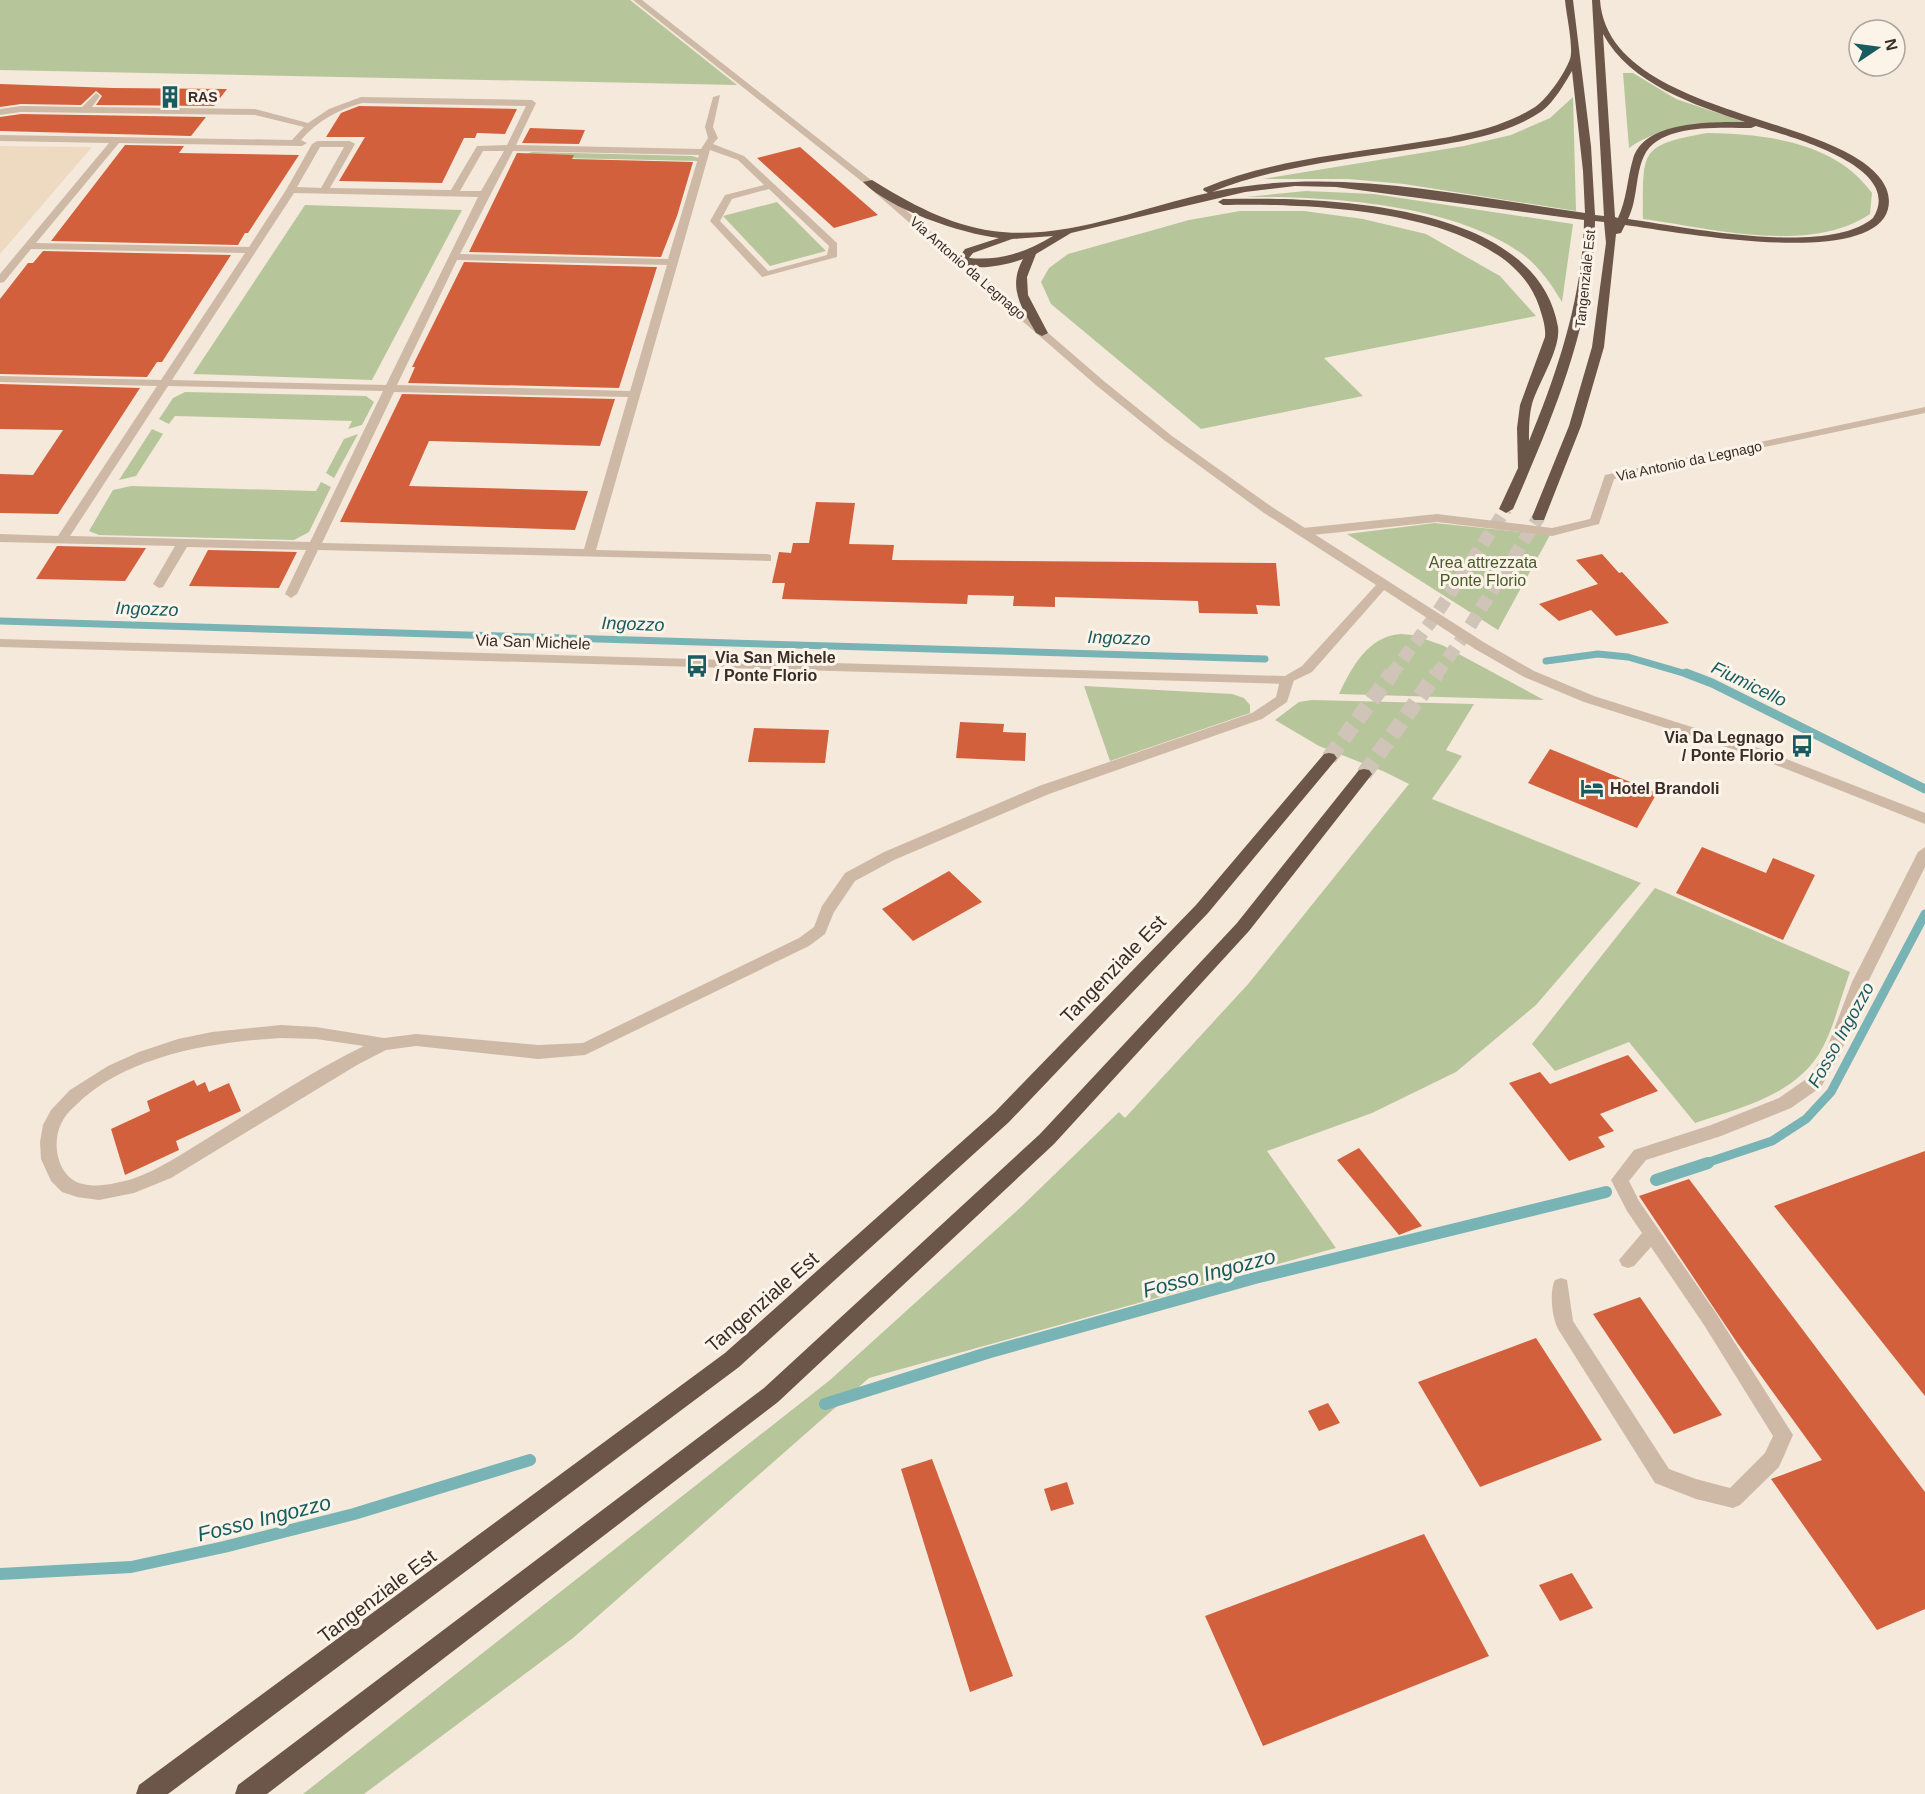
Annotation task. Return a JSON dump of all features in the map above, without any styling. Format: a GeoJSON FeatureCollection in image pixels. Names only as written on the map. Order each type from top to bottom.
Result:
{"type":"FeatureCollection","features":[{"type":"Feature","properties":{"kind":"highway","name":"Tangenziale Est"},"geometry":{"type":"LineString","coordinates":[[1506,509],[1524,469],[1570,346],[1582,283],[1590,196],[1569,0]]}},
{"type":"Feature","properties":{"kind":"highway","name":"Tangenziale Est"},"geometry":{"type":"LineString","coordinates":[[1539,517],[1575,426],[1598,347],[1611,243],[1599,18],[1596,0]]}},
{"type":"Feature","properties":{"kind":"highway"},"geometry":{"type":"LineString","coordinates":[[868,182],[905,206],[947,224],[994,234],[1028,235],[1069,231],[1168,205],[1258,187],[1316,183],[1362,186],[1658,227],[1788,240],[1822,239],[1851,234],[1873,226],[1884,211],[1885,192],[1869,171],[1844,154],[1824,144],[1771,127],[1671,89],[1640,70],[1619,52],[1599,18]]}},
{"type":"Feature","properties":{"kind":"highway"},"geometry":{"type":"LineString","coordinates":[[1168,205],[1242,176],[1327,159],[1450,140],[1492,130],[1540,108],[1561,82],[1576,56]]}},
{"type":"Feature","properties":{"kind":"highway"},"geometry":{"type":"LineString","coordinates":[[1611,243],[1630,204],[1638,157],[1650,140],[1694,125],[1743,124],[1771,127]]}},
{"type":"Feature","properties":{"kind":"highway"},"geometry":{"type":"LineString","coordinates":[[1168,205],[1237,201],[1354,206],[1401,213],[1474,238],[1507,254],[1525,271],[1547,301],[1552,331],[1524,414],[1524,469]]}},
{"type":"Feature","properties":{"kind":"highway"},"geometry":{"type":"LineString","coordinates":[[1028,235],[969,251],[962,261],[984,264],[1031,255],[1069,231]]}},
{"type":"Feature","properties":{"kind":"highway"},"geometry":{"type":"LineString","coordinates":[[1031,255],[1021,271],[1019,291],[1042,333]]}},
{"type":"Feature","properties":{"kind":"highway","name":"Tangenziale Est"},"geometry":{"type":"LineString","coordinates":[[148,1794],[732,1360],[1002,1116],[1202,909],[1329,759]]}},
{"type":"Feature","properties":{"kind":"highway"},"geometry":{"type":"LineString","coordinates":[[247,1794],[771,1395],[1047,1139],[1243,927],[1364,774]]}},
{"type":"Feature","properties":{"kind":"street","name":"Via Antonio da Legnago"},"geometry":{"type":"LineString","coordinates":[[637,0],[868,182],[962,261],[1042,333],[1168,438],[1303,532],[1480,646],[1529,674],[1589,699],[1763,754],[1925,819]]}},
{"type":"Feature","properties":{"kind":"street"},"geometry":{"type":"LineString","coordinates":[[84,111],[96,96]]}},
{"type":"Feature","properties":{"kind":"street"},"geometry":{"type":"LineString","coordinates":[[589,554],[706,149],[713,138],[710,127],[717,97]]}},
{"type":"Feature","properties":{"kind":"street"},"geometry":{"type":"LineString","coordinates":[[291,594],[453,257],[532,103],[362,100],[337,107],[307,125],[294,143]]}},
{"type":"Feature","properties":{"kind":"street"},"geometry":{"type":"LineString","coordinates":[[0,112],[21,109],[255,112],[307,125]]}},
{"type":"Feature","properties":{"kind":"street"},"geometry":{"type":"LineString","coordinates":[[0,138],[350,144],[324,190]]}},
{"type":"Feature","properties":{"kind":"street"},"geometry":{"type":"LineString","coordinates":[[0,280],[116,140]]}},
{"type":"Feature","properties":{"kind":"street"},"geometry":{"type":"LineString","coordinates":[[61,540],[249,250],[291,190],[317,144]]}},
{"type":"Feature","properties":{"kind":"street"},"geometry":{"type":"LineString","coordinates":[[454,194],[480,148],[706,149],[741,158],[771,186],[834,245],[832,257],[766,275],[715,221],[728,197],[771,186]]}},
{"type":"Feature","properties":{"kind":"street"},"geometry":{"type":"LineString","coordinates":[[291,190],[484,194]]}},
{"type":"Feature","properties":{"kind":"street"},"geometry":{"type":"LineString","coordinates":[[29,246],[249,250]]}},
{"type":"Feature","properties":{"kind":"street"},"geometry":{"type":"LineString","coordinates":[[453,257],[673,262]]}},
{"type":"Feature","properties":{"kind":"street"},"geometry":{"type":"LineString","coordinates":[[0,379],[635,394]]}},
{"type":"Feature","properties":{"kind":"street","name":"Via Antonio da Legnago"},"geometry":{"type":"LineString","coordinates":[[1303,532],[1437,518],[1552,532],[1595,521],[1609,477],[1925,410]]}},
{"type":"Feature","properties":{"kind":"street"},"geometry":{"type":"LineString","coordinates":[[0,538],[767,558]]}},
{"type":"Feature","properties":{"kind":"street"},"geometry":{"type":"LineString","coordinates":[[159,584],[183,543]]}},
{"type":"Feature","properties":{"kind":"street"},"geometry":{"type":"LineString","coordinates":[[384,1044],[350,1036],[264,1032],[188,1042],[166,1049],[134,1061],[84,1087],[56,1116],[46,1143],[50,1161],[60,1182],[77,1191],[103,1194],[141,1185],[165,1173],[351,1060],[384,1044],[416,1040],[538,1052],[585,1049],[804,942],[820,930],[827,910],[850,877],[889,856],[1044,790],[1257,716],[1282,699],[1287,680],[1307,669],[1384,583]]}},
{"type":"Feature","properties":{"kind":"street","name":"Via San Michele"},"geometry":{"type":"LineString","coordinates":[[0,643],[1287,680]]}},
{"type":"Feature","properties":{"kind":"street"},"geometry":{"type":"LineString","coordinates":[[1561,1286],[1564,1323],[1662,1476],[1696,1489],[1733,1498],[1773,1460],[1782,1435],[1653,1233],[1633,1206],[1620,1180],[1640,1155],[1715,1131],[1785,1103],[1815,1082],[1832,1054],[1860,982],[1925,852]]}},
{"type":"Feature","properties":{"kind":"street"},"geometry":{"type":"LineString","coordinates":[[1628,1260],[1653,1233]]}},
{"type":"Feature","properties":{"kind":"green space"},"geometry":{"type":"Polygon","coordinates":[[[0,0],[630,0],[737,85],[0,70],[0,0]]]}},
{"type":"Feature","properties":{"kind":"green space"},"geometry":{"type":"Polygon","coordinates":[[[1623,73],[1633,73],[1676,99],[1751,124],[1672,130],[1657,134],[1629,148],[1623,73]]]}},
{"type":"Feature","properties":{"kind":"green space"},"geometry":{"type":"Polygon","coordinates":[[[1573,97],[1576,211],[1404,184],[1348,179],[1263,179],[1464,146],[1511,135],[1550,118],[1573,97]]]}},
{"type":"Feature","properties":{"kind":"green space"},"geometry":{"type":"Polygon","coordinates":[[[1708,133],[1776,139],[1820,152],[1839,162],[1857,176],[1872,193],[1870,214],[1846,226],[1818,233],[1789,236],[1729,232],[1643,219],[1643,179],[1649,156],[1656,148],[1668,142],[1708,133]]]}},
{"type":"Feature","properties":{"kind":"green space"},"geometry":{"type":"Polygon","coordinates":[[[532,152],[699,158],[698,161],[517,157],[532,152]]]}},
{"type":"Feature","properties":{"kind":"green space"},"geometry":{"type":"Polygon","coordinates":[[[1306,191],[1374,194],[1573,224],[1562,302],[1539,269],[1521,253],[1493,236],[1461,223],[1426,213],[1351,201],[1246,197],[1306,191]]]}},
{"type":"Feature","properties":{"kind":"green space"},"geometry":{"type":"Polygon","coordinates":[[[777,202],[826,251],[770,266],[723,216],[777,202]]]}},
{"type":"Feature","properties":{"kind":"green space"},"geometry":{"type":"Polygon","coordinates":[[[305,205],[462,210],[372,380],[193,374],[305,205]]]}},
{"type":"Feature","properties":{"kind":"green space"},"geometry":{"type":"Polygon","coordinates":[[[1240,211],[1304,211],[1363,219],[1426,234],[1500,276],[1536,316],[1324,358],[1363,396],[1201,429],[1051,304],[1041,282],[1049,268],[1068,254],[1189,220],[1240,211]]]}},
{"type":"Feature","properties":{"kind":"green space"},"geometry":{"type":"Polygon","coordinates":[[[185,392],[366,396],[374,402],[362,425],[348,429],[352,421],[175,416],[169,424],[159,419],[173,398],[185,392]]]}},
{"type":"Feature","properties":{"kind":"green space"},"geometry":{"type":"Polygon","coordinates":[[[152,429],[163,434],[136,476],[119,480],[152,429]]]}},
{"type":"Feature","properties":{"kind":"green space"},"geometry":{"type":"Polygon","coordinates":[[[358,434],[334,478],[326,473],[344,439],[358,434]]]}},
{"type":"Feature","properties":{"kind":"green space"},"geometry":{"type":"Polygon","coordinates":[[[321,482],[331,487],[309,532],[294,540],[99,535],[89,531],[113,490],[131,486],[316,491],[321,482]]]}},
{"type":"Feature","properties":{"kind":"green space","name":"Area attrezzata Ponte Florio"},"geometry":{"type":"Polygon","coordinates":[[[1435,523],[1550,535],[1498,630],[1347,534],[1435,523]]]}},
{"type":"Feature","properties":{"kind":"green space"},"geometry":{"type":"Polygon","coordinates":[[[1413,635],[1442,645],[1544,700],[1339,694],[1355,664],[1370,647],[1389,636],[1413,635]]]}},
{"type":"Feature","properties":{"kind":"green space"},"geometry":{"type":"Polygon","coordinates":[[[1084,686],[1232,694],[1244,698],[1250,705],[1250,713],[1110,761],[1084,686]]]}},
{"type":"Feature","properties":{"kind":"green space"},"geometry":{"type":"Polygon","coordinates":[[[1312,700],[1474,704],[1446,750],[1462,756],[1432,799],[1641,883],[1536,1005],[1456,1072],[1372,1113],[1267,1151],[1336,1248],[869,1378],[573,1638],[364,1794],[303,1794],[830,1380],[1022,1206],[1119,1112],[1125,1118],[1249,983],[1409,784],[1319,746],[1275,720],[1299,702],[1312,700]]]}},
{"type":"Feature","properties":{"kind":"green space"},"geometry":{"type":"Polygon","coordinates":[[[1655,888],[1850,972],[1823,1047],[1799,1077],[1784,1088],[1750,1105],[1695,1123],[1629,1042],[1555,1071],[1532,1044],[1655,888]]]}},
{"type":"Feature","properties":{"kind":"shaded area"},"geometry":{"type":"Polygon","coordinates":[[[0,146],[92,147],[0,254],[0,146]]]}},
{"type":"Feature","properties":{"kind":"building"},"geometry":{"type":"Polygon","coordinates":[[[0,84],[227,89],[214,106],[96,105],[102,96],[96,91],[81,105],[21,104],[0,107],[0,84]]]}},
{"type":"Feature","properties":{"kind":"building"},"geometry":{"type":"Polygon","coordinates":[[[359,106],[517,109],[505,134],[477,133],[475,138],[464,138],[442,183],[339,181],[365,137],[326,137],[341,113],[359,106]]]}},
{"type":"Feature","properties":{"kind":"building"},"geometry":{"type":"Polygon","coordinates":[[[21,114],[206,117],[191,136],[0,131],[0,117],[21,114]]]}},
{"type":"Feature","properties":{"kind":"building"},"geometry":{"type":"Polygon","coordinates":[[[530,128],[585,130],[579,144],[522,143],[530,128]]]}},
{"type":"Feature","properties":{"kind":"building"},"geometry":{"type":"Polygon","coordinates":[[[125,145],[184,146],[179,153],[299,155],[238,245],[51,241],[125,145]]]}},
{"type":"Feature","properties":{"kind":"building"},"geometry":{"type":"Polygon","coordinates":[[[800,147],[878,215],[834,228],[757,158],[800,147]]]}},
{"type":"Feature","properties":{"kind":"building"},"geometry":{"type":"Polygon","coordinates":[[[517,153],[574,155],[572,159],[693,162],[677,216],[661,257],[469,252],[517,153]]]}},
{"type":"Feature","properties":{"kind":"building"},"geometry":{"type":"Polygon","coordinates":[[[43,251],[231,255],[162,362],[157,362],[147,377],[0,374],[0,299],[28,263],[33,263],[43,251]]]}},
{"type":"Feature","properties":{"kind":"building"},"geometry":{"type":"Polygon","coordinates":[[[464,262],[657,267],[619,388],[408,383],[415,367],[412,367],[464,262]]]}},
{"type":"Feature","properties":{"kind":"building"},"geometry":{"type":"Polygon","coordinates":[[[0,384],[140,388],[58,514],[0,513],[0,474],[33,475],[63,430],[0,429],[0,384]]]}},
{"type":"Feature","properties":{"kind":"building"},"geometry":{"type":"Polygon","coordinates":[[[402,394],[615,399],[600,446],[429,441],[409,486],[588,491],[575,530],[340,522],[402,394]]]}},
{"type":"Feature","properties":{"kind":"building"},"geometry":{"type":"Polygon","coordinates":[[[816,502],[855,503],[849,544],[894,545],[892,560],[1276,563],[1280,606],[1256,605],[1258,614],[1199,613],[1198,601],[1055,597],[1055,607],[1013,606],[1014,596],[968,595],[967,604],[782,599],[785,583],[772,583],[779,552],[791,553],[793,543],[809,543],[816,502]]]}},
{"type":"Feature","properties":{"kind":"building"},"geometry":{"type":"Polygon","coordinates":[[[57,546],[146,548],[125,581],[36,579],[57,546]]]}},
{"type":"Feature","properties":{"kind":"building"},"geometry":{"type":"Polygon","coordinates":[[[208,550],[297,552],[279,588],[189,586],[208,550]]]}},
{"type":"Feature","properties":{"kind":"building"},"geometry":{"type":"Polygon","coordinates":[[[1602,554],[1619,573],[1622,572],[1669,623],[1616,636],[1591,610],[1559,621],[1539,604],[1598,584],[1576,560],[1602,554]]]}},
{"type":"Feature","properties":{"kind":"building"},"geometry":{"type":"Polygon","coordinates":[[[960,722],[1004,724],[1003,732],[1026,733],[1025,761],[956,758],[960,722]]]}},
{"type":"Feature","properties":{"kind":"building"},"geometry":{"type":"Polygon","coordinates":[[[754,728],[829,730],[825,763],[748,762],[754,728]]]}},
{"type":"Feature","properties":{"kind":"building","name":"Hotel Brandoli"},"geometry":{"type":"Polygon","coordinates":[[[1550,749],[1657,793],[1637,828],[1528,783],[1550,749]]]}},
{"type":"Feature","properties":{"kind":"building"},"geometry":{"type":"Polygon","coordinates":[[[1702,847],[1766,873],[1773,858],[1815,875],[1783,940],[1676,893],[1702,847]]]}},
{"type":"Feature","properties":{"kind":"building"},"geometry":{"type":"Polygon","coordinates":[[[949,871],[982,902],[913,941],[882,909],[949,871]]]}},
{"type":"Feature","properties":{"kind":"building"},"geometry":{"type":"Polygon","coordinates":[[[1628,1055],[1658,1091],[1600,1114],[1614,1131],[1598,1137],[1605,1147],[1569,1161],[1509,1083],[1540,1072],[1550,1084],[1628,1055]]]}},
{"type":"Feature","properties":{"kind":"building"},"geometry":{"type":"Polygon","coordinates":[[[194,1080],[197,1086],[205,1082],[209,1092],[229,1083],[241,1111],[176,1141],[179,1150],[125,1175],[111,1129],[150,1111],[147,1101],[194,1080]]]}},
{"type":"Feature","properties":{"kind":"building"},"geometry":{"type":"Polygon","coordinates":[[[1359,1148],[1422,1226],[1399,1235],[1337,1160],[1359,1148]]]}},
{"type":"Feature","properties":{"kind":"building"},"geometry":{"type":"Polygon","coordinates":[[[1925,1151],[1925,1396],[1774,1206],[1925,1151]]]}},
{"type":"Feature","properties":{"kind":"building"},"geometry":{"type":"Polygon","coordinates":[[[1689,1179],[1925,1492],[1925,1609],[1877,1630],[1771,1479],[1822,1460],[1738,1344],[1639,1196],[1689,1179]]]}},
{"type":"Feature","properties":{"kind":"building"},"geometry":{"type":"Polygon","coordinates":[[[1640,1297],[1722,1415],[1674,1434],[1593,1314],[1640,1297]]]}},
{"type":"Feature","properties":{"kind":"building"},"geometry":{"type":"Polygon","coordinates":[[[1536,1338],[1602,1440],[1480,1487],[1418,1382],[1536,1338]]]}},
{"type":"Feature","properties":{"kind":"building"},"geometry":{"type":"Polygon","coordinates":[[[1328,1403],[1340,1423],[1319,1431],[1308,1411],[1328,1403]]]}},
{"type":"Feature","properties":{"kind":"building"},"geometry":{"type":"Polygon","coordinates":[[[932,1459],[1013,1676],[970,1692],[901,1469],[932,1459]]]}},
{"type":"Feature","properties":{"kind":"building"},"geometry":{"type":"Polygon","coordinates":[[[1067,1482],[1074,1504],[1051,1511],[1044,1489],[1067,1482]]]}},
{"type":"Feature","properties":{"kind":"building"},"geometry":{"type":"Polygon","coordinates":[[[1424,1534],[1489,1656],[1263,1746],[1205,1616],[1424,1534]]]}},
{"type":"Feature","properties":{"kind":"building"},"geometry":{"type":"Polygon","coordinates":[[[1572,1573],[1593,1608],[1560,1621],[1539,1585],[1572,1573]]]}},
{"type":"Feature","properties":{"kind":"waterway","name":"Ingozzo"},"geometry":{"type":"LineString","coordinates":[[0,621],[1265,659]]}},
{"type":"Feature","properties":{"kind":"waterway","name":"Fiumicello"},"geometry":{"type":"LineString","coordinates":[[1546,661],[1598,654],[1628,657],[1690,675]]}},
{"type":"Feature","properties":{"kind":"waterway","name":"Fiumicello"},"geometry":{"type":"LineString","coordinates":[[1686,673],[1712,683],[1925,789]]}},
{"type":"Feature","properties":{"kind":"waterway","name":"Fosso Ingozzo"},"geometry":{"type":"LineString","coordinates":[[1703,1164],[1772,1141],[1806,1119],[1831,1092],[1925,914]]}},
{"type":"Feature","properties":{"kind":"waterway","name":"Fosso Ingozzo"},"geometry":{"type":"LineString","coordinates":[[1656,1180],[1708,1163]]}},
{"type":"Feature","properties":{"kind":"waterway","name":"Fosso Ingozzo"},"geometry":{"type":"LineString","coordinates":[[825,1404],[987,1353],[1255,1278],[1606,1192]]}},
{"type":"Feature","properties":{"kind":"waterway","name":"Fosso Ingozzo"},"geometry":{"type":"LineString","coordinates":[[0,1574],[131,1567],[224,1547],[354,1514],[530,1460]]}},
{"type":"Feature","properties":{"kind":"tunnel"},"geometry":{"type":"LineString","coordinates":[[1391,675],[1433,619],[1506,509]]}},
{"type":"Feature","properties":{"kind":"tunnel"},"geometry":{"type":"LineString","coordinates":[[1436,675],[1463,637],[1539,517]]}},
{"type":"Feature","properties":{"kind":"tunnel"},"geometry":{"type":"LineString","coordinates":[[1329,758],[1392,673]]}},
{"type":"Feature","properties":{"kind":"tunnel"},"geometry":{"type":"LineString","coordinates":[[1364,774],[1437,673]]}},
{"type":"Feature","properties":{"kind":"place","name":"RAS"},"geometry":{"type":"Point","coordinates":[170,97]}},
{"type":"Feature","properties":{"kind":"place","name":"Via San Michele / Ponte Florio"},"geometry":{"type":"Point","coordinates":[697,666]}},
{"type":"Feature","properties":{"kind":"place","name":"Via Da Legnago / Ponte Florio"},"geometry":{"type":"Point","coordinates":[1802,746]}},
{"type":"Feature","properties":{"kind":"place","name":"Hotel Brandoli"},"geometry":{"type":"Point","coordinates":[1592,788]}}]}
